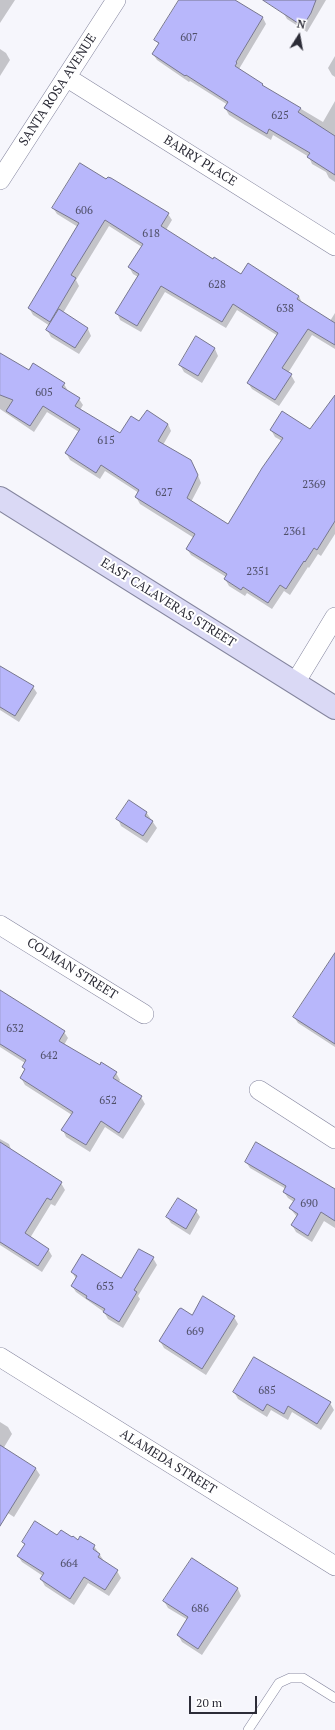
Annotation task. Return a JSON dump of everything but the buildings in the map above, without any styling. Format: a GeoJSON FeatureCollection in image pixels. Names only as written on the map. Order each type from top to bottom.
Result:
{"type":"FeatureCollection","features":[{"type":"Feature","properties":{"kind":"street","name":"SANTA ROSA AVENUE"},"geometry":{"type":"LineString","coordinates":[[0,180],[116,0]]}},
{"type":"Feature","properties":{"kind":"street","name":"BARRY PLACE"},"geometry":{"type":"LineString","coordinates":[[66,77],[335,246]]}},
{"type":"Feature","properties":{"kind":"street","name":"EAST CALAVERAS STREET"},"geometry":{"type":"LineString","coordinates":[[0,498],[335,708]]}},
{"type":"Feature","properties":{"kind":"street"},"geometry":{"type":"LineString","coordinates":[[294,683],[335,617]]}},
{"type":"Feature","properties":{"kind":"street","name":"COLMAN STREET"},"geometry":{"type":"LineString","coordinates":[[0,925],[144,1014]]}},
{"type":"Feature","properties":{"kind":"street"},"geometry":{"type":"LineString","coordinates":[[260,1090],[335,1139]]}},
{"type":"Feature","properties":{"kind":"street","name":"ALAMEDA STREET"},"geometry":{"type":"LineString","coordinates":[[0,1357],[335,1566]]}},
{"type":"Feature","properties":{"kind":"lane"},"geometry":{"type":"LineString","coordinates":[[248,1730],[279,1683],[290,1678],[303,1678],[335,1698]]}}]}
